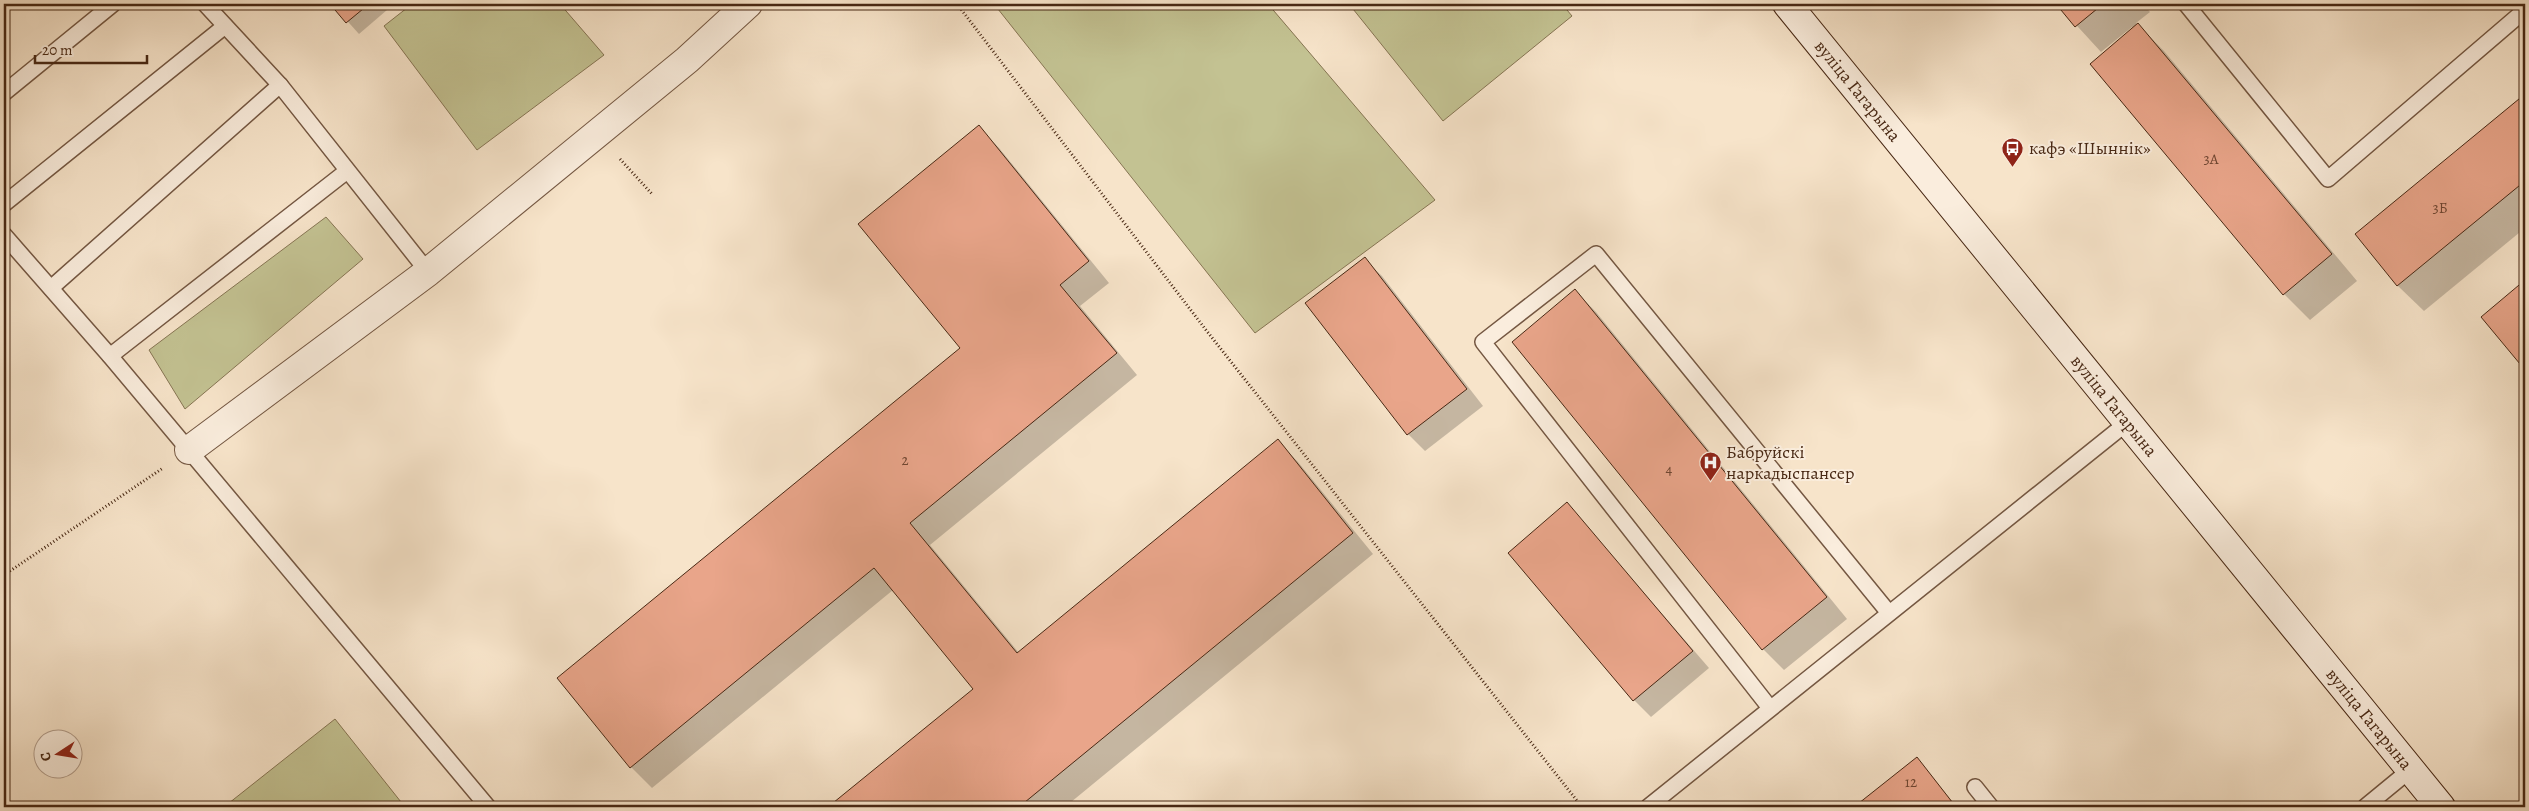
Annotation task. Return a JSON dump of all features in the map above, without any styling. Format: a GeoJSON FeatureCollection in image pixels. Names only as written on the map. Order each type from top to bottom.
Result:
{"type":"FeatureCollection","features":[{"type":"Feature","properties":{"kind":"main road"},"geometry":{"type":"LineString","coordinates":[[189,450],[428,272],[687,60],[748,4]]}},
{"type":"Feature","properties":{"kind":"main road","name":"вуліца Гагарына"},"geometry":{"type":"LineString","coordinates":[[1787,4],[2441,807]]}},
{"type":"Feature","properties":{"kind":"lane"},"geometry":{"type":"LineString","coordinates":[[4,93],[113,4]]}},
{"type":"Feature","properties":{"kind":"lane"},"geometry":{"type":"LineString","coordinates":[[205,4],[280,85],[428,272]]}},
{"type":"Feature","properties":{"kind":"lane"},"geometry":{"type":"LineString","coordinates":[[2186,4],[2328,179],[2525,10]]}},
{"type":"Feature","properties":{"kind":"lane"},"geometry":{"type":"LineString","coordinates":[[4,204],[225,26]]}},
{"type":"Feature","properties":{"kind":"lane"},"geometry":{"type":"LineString","coordinates":[[51,288],[280,85]]}},
{"type":"Feature","properties":{"kind":"lane"},"geometry":{"type":"LineString","coordinates":[[110,356],[347,171]]}},
{"type":"Feature","properties":{"kind":"lane"},"geometry":{"type":"LineString","coordinates":[[4,235],[110,356],[488,807]]}},
{"type":"Feature","properties":{"kind":"lane"},"geometry":{"type":"LineString","coordinates":[[1770,708],[1483,342],[1596,254],[1889,613]]}},
{"type":"Feature","properties":{"kind":"lane"},"geometry":{"type":"LineString","coordinates":[[1648,807],[2128,422]]}},
{"type":"Feature","properties":{"kind":"lane"},"geometry":{"type":"LineString","coordinates":[[2365,807],[2410,770]]}},
{"type":"Feature","properties":{"kind":"lane"},"geometry":{"type":"LineString","coordinates":[[1974,787],[1991,807]]}},
{"type":"Feature","properties":{"kind":"path"},"geometry":{"type":"LineString","coordinates":[[957,4],[1206,330],[1582,807]]}},
{"type":"Feature","properties":{"kind":"path"},"geometry":{"type":"LineString","coordinates":[[598,134],[652,194]]}},
{"type":"Feature","properties":{"kind":"path"},"geometry":{"type":"LineString","coordinates":[[4,574],[102,511],[189,450]]}},
{"type":"Feature","properties":{"kind":"shaded area"},"geometry":{"type":"Polygon","coordinates":[[[412,4],[560,4],[604,55],[477,150],[384,26],[412,4]]]}},
{"type":"Feature","properties":{"kind":"shaded area"},"geometry":{"type":"Polygon","coordinates":[[[994,4],[1268,4],[1435,200],[1255,333],[994,4]]]}},
{"type":"Feature","properties":{"kind":"shaded area"},"geometry":{"type":"Polygon","coordinates":[[[1349,4],[1562,4],[1572,16],[1443,121],[1349,4]]]}},
{"type":"Feature","properties":{"kind":"shaded area"},"geometry":{"type":"Polygon","coordinates":[[[326,217],[363,259],[185,409],[149,350],[326,217]]]}},
{"type":"Feature","properties":{"kind":"shaded area"},"geometry":{"type":"Polygon","coordinates":[[[335,719],[405,807],[224,807],[335,719]]]}},
{"type":"Feature","properties":{"kind":"building"},"geometry":{"type":"Polygon","coordinates":[[[330,4],[369,4],[346,23],[330,4]]]}},
{"type":"Feature","properties":{"kind":"building"},"geometry":{"type":"Polygon","coordinates":[[[2056,4],[2103,4],[2075,27],[2056,4]]]}},
{"type":"Feature","properties":{"kind":"building"},"geometry":{"type":"Polygon","coordinates":[[[2138,23],[2332,254],[2283,295],[2090,64],[2138,23]]]}},
{"type":"Feature","properties":{"kind":"building"},"geometry":{"type":"Polygon","coordinates":[[[2525,94],[2525,181],[2397,286],[2355,234],[2525,94]]]}},
{"type":"Feature","properties":{"kind":"building"},"geometry":{"type":"Polygon","coordinates":[[[979,125],[1089,261],[1060,285],[1117,353],[910,523],[1017,653],[1278,439],[1353,533],[1019,807],[828,807],[973,689],[874,568],[630,768],[557,678],[960,348],[858,224],[979,125]]]}},
{"type":"Feature","properties":{"kind":"building"},"geometry":{"type":"Polygon","coordinates":[[[1365,257],[1467,389],[1407,435],[1305,303],[1365,257]]]}},
{"type":"Feature","properties":{"kind":"building"},"geometry":{"type":"Polygon","coordinates":[[[2525,280],[2525,370],[2481,317],[2525,280]]]}},
{"type":"Feature","properties":{"kind":"building"},"geometry":{"type":"Polygon","coordinates":[[[1575,289],[1827,597],[1762,650],[1512,342],[1575,289]]]}},
{"type":"Feature","properties":{"kind":"building"},"geometry":{"type":"Polygon","coordinates":[[[1567,502],[1693,651],[1633,701],[1508,553],[1567,502]]]}},
{"type":"Feature","properties":{"kind":"building"},"geometry":{"type":"Polygon","coordinates":[[[1917,757],[1956,807],[1854,807],[1917,757]]]}},
{"type":"Feature","properties":{"kind":"place","name":"кафэ «Шыннік»"},"geometry":{"type":"Point","coordinates":[2013,167]}},
{"type":"Feature","properties":{"kind":"place","name":"Бабруйскі наркадыспансер"},"geometry":{"type":"Point","coordinates":[1710,481]}}]}
